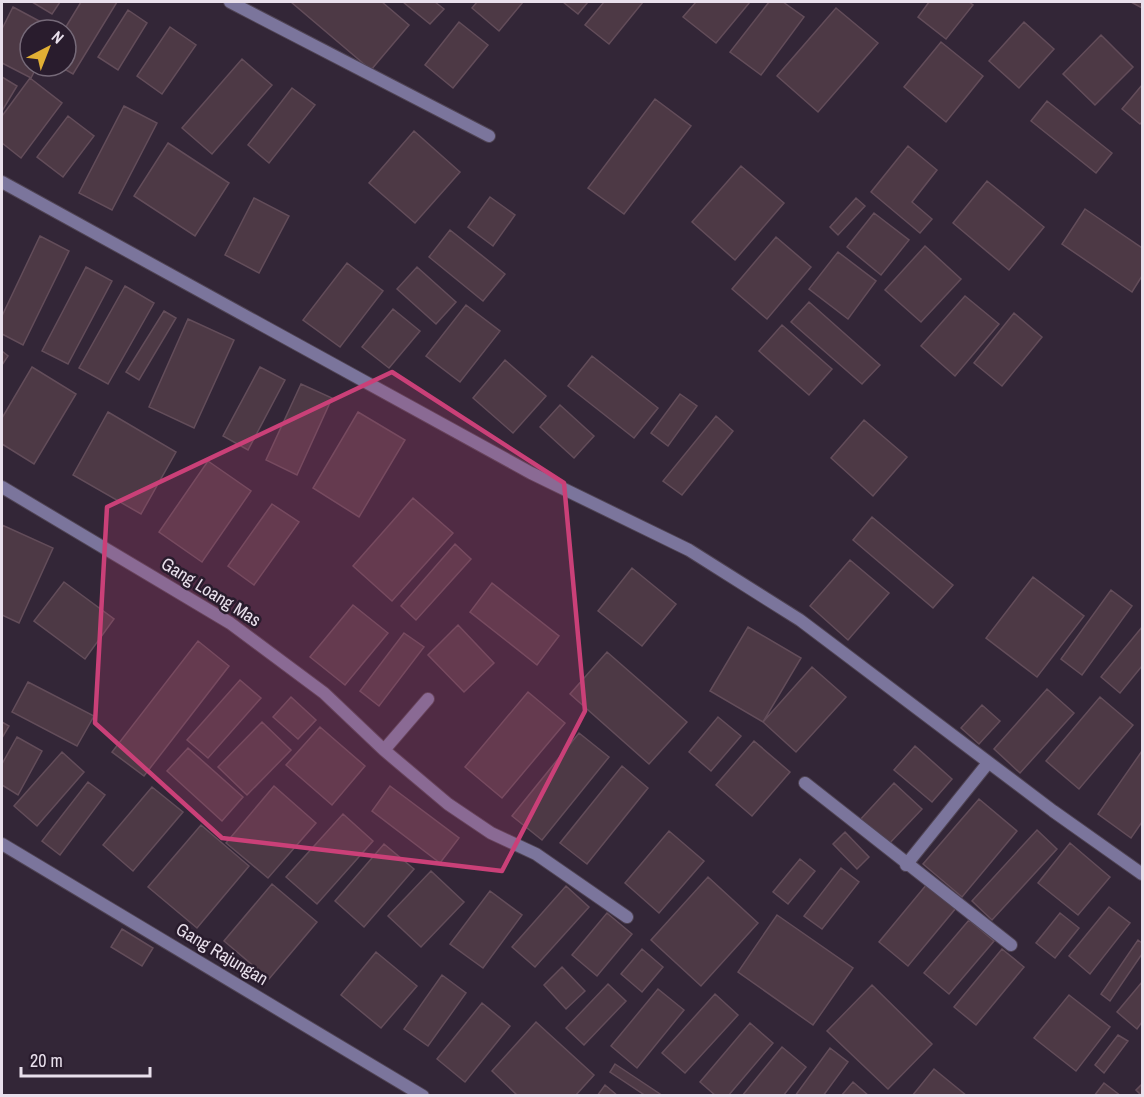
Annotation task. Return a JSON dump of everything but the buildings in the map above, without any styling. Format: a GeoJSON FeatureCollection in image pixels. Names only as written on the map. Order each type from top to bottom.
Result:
{"type":"FeatureCollection","features":[{"type":"Feature","properties":{"kind":"street"},"geometry":{"type":"LineString","coordinates":[[230,2],[489,136]]}},
{"type":"Feature","properties":{"kind":"street"},"geometry":{"type":"LineString","coordinates":[[2,182],[531,473],[689,550],[800,620],[988,763],[1143,874]]}},
{"type":"Feature","properties":{"kind":"street","name":"Gang Loang Mas"},"geometry":{"type":"LineString","coordinates":[[2,487],[230,623],[324,693],[384,750],[448,804],[491,833],[536,854],[627,917]]}},
{"type":"Feature","properties":{"kind":"street"},"geometry":{"type":"LineString","coordinates":[[384,750],[429,699]]}},
{"type":"Feature","properties":{"kind":"street"},"geometry":{"type":"LineString","coordinates":[[906,865],[988,763]]}},
{"type":"Feature","properties":{"kind":"street"},"geometry":{"type":"LineString","coordinates":[[805,783],[906,865],[1011,945]]}},
{"type":"Feature","properties":{"kind":"street","name":"Gang Rajungan"},"geometry":{"type":"LineString","coordinates":[[2,844],[423,1095]]}},
{"type":"Feature","properties":{"kind":"highlighted area"},"geometry":{"type":"Polygon","coordinates":[[[392,372],[564,483],[585,711],[502,871],[222,838],[95,723],[107,507],[392,372]]]}}]}
